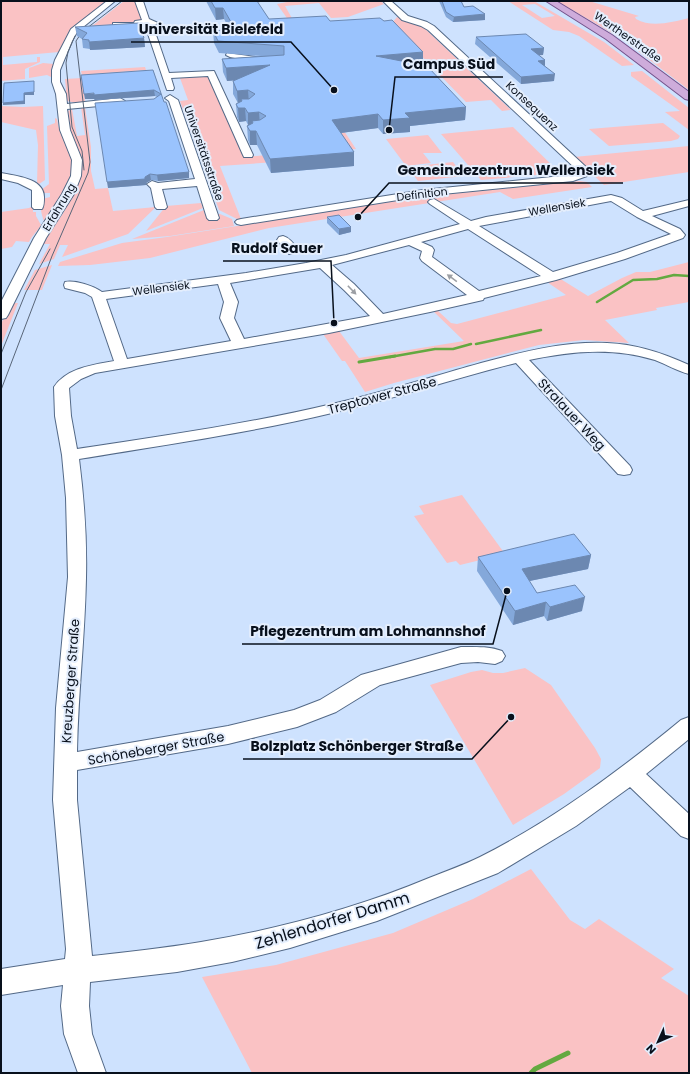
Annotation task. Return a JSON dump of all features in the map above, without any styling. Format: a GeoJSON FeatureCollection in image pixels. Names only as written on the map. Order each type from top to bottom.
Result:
{"type":"FeatureCollection","features":[{"type":"Feature","properties":{"kind":"main road","name":"Wertherstraße"},"geometry":{"type":"LineString","coordinates":[[550,1],[619,43],[689,97]]}},
{"type":"Feature","properties":{"kind":"street","name":"Erfahrung"},"geometry":{"type":"LineString","coordinates":[[7,287],[71,190],[76,176],[77,160],[65,130],[61,94],[56,85],[56,73],[68,41],[74,32],[91,24],[112,1]]}},
{"type":"Feature","properties":{"kind":"street","name":"Universitätsstraße"},"geometry":{"type":"LineString","coordinates":[[139,1],[146,26],[166,76],[172,96],[165,99],[173,100],[213,218]]}},
{"type":"Feature","properties":{"kind":"street","name":"Konsequenz"},"geometry":{"type":"LineString","coordinates":[[387,1],[401,15],[431,28],[582,170],[583,174],[581,176]]}},
{"type":"Feature","properties":{"kind":"street"},"geometry":{"type":"LineString","coordinates":[[109,26],[146,26]]}},
{"type":"Feature","properties":{"kind":"street"},"geometry":{"type":"LineString","coordinates":[[218,67],[180,71],[273,62],[230,55]]}},
{"type":"Feature","properties":{"kind":"street"},"geometry":{"type":"LineString","coordinates":[[166,76],[218,67]]}},
{"type":"Feature","properties":{"kind":"street"},"geometry":{"type":"LineString","coordinates":[[218,67],[222,89],[241,132],[248,155]]}},
{"type":"Feature","properties":{"kind":"street"},"geometry":{"type":"LineString","coordinates":[[63,107],[127,102]]}},
{"type":"Feature","properties":{"kind":"street"},"geometry":{"type":"LineString","coordinates":[[1,176],[28,183],[36,189],[40,200]]}},
{"type":"Feature","properties":{"kind":"street","name":"Definition"},"geometry":{"type":"LineString","coordinates":[[241,222],[416,194],[581,176]]}},
{"type":"Feature","properties":{"kind":"street"},"geometry":{"type":"LineString","coordinates":[[161,207],[154,185],[201,182]]}},
{"type":"Feature","properties":{"kind":"street","name":"Wellensiek"},"geometry":{"type":"LineString","coordinates":[[61,393],[64,384],[76,375],[93,369],[240,345],[380,319],[478,297],[620,256],[679,235],[676,232],[641,215],[618,200],[611,198],[516,214],[469,224],[323,264],[223,280],[99,296]]}},
{"type":"Feature","properties":{"kind":"street"},"geometry":{"type":"LineString","coordinates":[[434,202],[551,277]]}},
{"type":"Feature","properties":{"kind":"street"},"geometry":{"type":"LineString","coordinates":[[641,215],[689,203]]}},
{"type":"Feature","properties":{"kind":"street"},"geometry":{"type":"LineString","coordinates":[[283,240],[306,267]]}},
{"type":"Feature","properties":{"kind":"street"},"geometry":{"type":"LineString","coordinates":[[410,241],[428,250],[426,258],[478,297]]}},
{"type":"Feature","properties":{"kind":"street"},"geometry":{"type":"LineString","coordinates":[[323,264],[349,287],[380,319]]}},
{"type":"Feature","properties":{"kind":"street"},"geometry":{"type":"LineString","coordinates":[[223,280],[231,302],[227,318],[240,345]]}},
{"type":"Feature","properties":{"kind":"street"},"geometry":{"type":"LineString","coordinates":[[70,285],[90,290],[99,296],[122,364]]}},
{"type":"Feature","properties":{"kind":"street"},"geometry":{"type":"LineString","coordinates":[[1,314],[7,287]]}},
{"type":"Feature","properties":{"kind":"street","name":"Treptower Straße"},"geometry":{"type":"LineString","coordinates":[[70,455],[218,431],[332,409],[519,357],[562,348],[603,346],[637,350],[659,357],[689,370]]}},
{"type":"Feature","properties":{"kind":"street","name":"Stralauer Weg"},"geometry":{"type":"LineString","coordinates":[[519,357],[624,470]]}},
{"type":"Feature","properties":{"kind":"street","name":"Kreuzberger Straße"},"geometry":{"type":"LineString","coordinates":[[61,393],[63,416],[70,455],[76,525],[77,577],[67,708],[65,800],[79,949],[75,1006],[78,1034],[92,1073]]}},
{"type":"Feature","properties":{"kind":"street","name":"Schöneberger Straße"},"geometry":{"type":"LineString","coordinates":[[65,763],[177,745],[250,730],[297,718],[328,706],[368,681],[377,678],[461,655],[478,654],[495,656]]}},
{"type":"Feature","properties":{"kind":"street","name":"Zehlendorfer Damm"},"geometry":{"type":"LineString","coordinates":[[1,982],[35,975],[135,964],[210,953],[274,940],[382,908],[486,866],[528,844],[572,817],[631,774],[689,726]]}},
{"type":"Feature","properties":{"kind":"street"},"geometry":{"type":"LineString","coordinates":[[631,774],[689,829]]}},
{"type":"Feature","properties":{"kind":"shaded area"},"geometry":{"type":"Polygon","coordinates":[[[1,1],[107,1],[70,33],[59,52],[3,57],[3,65],[37,62],[37,57],[40,57],[40,62],[25,69],[25,79],[1,81],[1,1]]]}},
{"type":"Feature","properties":{"kind":"shaded area"},"geometry":{"type":"Polygon","coordinates":[[[124,1],[136,1],[145,21],[134,24],[92,26],[124,1]]]}},
{"type":"Feature","properties":{"kind":"shaded area"},"geometry":{"type":"Polygon","coordinates":[[[292,1],[381,1],[384,4],[348,17],[331,18],[319,3],[285,6],[293,20],[289,21],[277,4],[292,1]]]}},
{"type":"Feature","properties":{"kind":"shaded area"},"geometry":{"type":"Polygon","coordinates":[[[508,1],[534,1],[604,42],[634,65],[622,66],[579,36],[569,32],[553,30],[508,1]],[[535,4],[522,5],[542,18],[555,16],[535,4]]]}},
{"type":"Feature","properties":{"kind":"shaded area"},"geometry":{"type":"Polygon","coordinates":[[[557,1],[589,1],[639,16],[635,17],[642,22],[655,24],[689,18],[689,90],[622,39],[557,1]]]}},
{"type":"Feature","properties":{"kind":"shaded area"},"geometry":{"type":"Polygon","coordinates":[[[397,17],[421,25],[511,110],[502,111],[491,100],[466,102],[406,40],[392,23],[397,17]]]}},
{"type":"Feature","properties":{"kind":"shaded area"},"geometry":{"type":"Polygon","coordinates":[[[43,63],[54,64],[51,70],[51,77],[47,75],[29,78],[29,68],[43,63]]]}},
{"type":"Feature","properties":{"kind":"shaded area"},"geometry":{"type":"Polygon","coordinates":[[[145,67],[146,70],[82,75],[81,71],[145,67]]]}},
{"type":"Feature","properties":{"kind":"shaded area"},"geometry":{"type":"Polygon","coordinates":[[[642,71],[689,108],[689,130],[665,112],[680,111],[631,76],[631,72],[642,71]]]}},
{"type":"Feature","properties":{"kind":"shaded area"},"geometry":{"type":"Polygon","coordinates":[[[209,76],[245,157],[328,149],[330,129],[342,128],[356,149],[344,150],[317,159],[220,166],[241,219],[237,219],[219,210],[180,101],[188,100],[180,78],[209,76]]]}},
{"type":"Feature","properties":{"kind":"shaded area"},"geometry":{"type":"Polygon","coordinates":[[[82,78],[85,101],[95,102],[76,103],[67,101],[65,79],[82,78]]]}},
{"type":"Feature","properties":{"kind":"shaded area"},"geometry":{"type":"Polygon","coordinates":[[[1,106],[43,106],[45,180],[39,184],[37,183],[38,145],[36,130],[1,122],[1,106]]]}},
{"type":"Feature","properties":{"kind":"shaded area"},"geometry":{"type":"Polygon","coordinates":[[[81,107],[85,107],[91,147],[91,171],[95,189],[108,188],[113,211],[156,207],[128,234],[62,257],[68,245],[60,245],[54,259],[39,264],[50,244],[40,244],[62,215],[77,187],[82,168],[81,157],[70,132],[68,111],[72,109],[77,136],[85,135],[81,107]]]}},
{"type":"Feature","properties":{"kind":"shaded area"},"geometry":{"type":"Polygon","coordinates":[[[55,118],[57,119],[61,135],[72,160],[73,168],[64,193],[45,224],[41,212],[41,202],[42,199],[50,197],[50,193],[42,193],[41,190],[49,184],[47,126],[55,123],[55,118]]]}},
{"type":"Feature","properties":{"kind":"shaded area"},"geometry":{"type":"Polygon","coordinates":[[[663,123],[680,136],[678,139],[671,141],[609,146],[589,129],[663,123]]]}},
{"type":"Feature","properties":{"kind":"shaded area"},"geometry":{"type":"Polygon","coordinates":[[[513,127],[560,173],[481,180],[441,134],[513,127]]]}},
{"type":"Feature","properties":{"kind":"shaded area"},"geometry":{"type":"Polygon","coordinates":[[[428,135],[442,153],[423,153],[431,163],[406,166],[386,139],[428,135]]]}},
{"type":"Feature","properties":{"kind":"shaded area"},"geometry":{"type":"Polygon","coordinates":[[[689,146],[689,172],[604,185],[574,157],[689,146]]]}},
{"type":"Feature","properties":{"kind":"shaded area"},"geometry":{"type":"Polygon","coordinates":[[[453,162],[464,176],[418,181],[407,167],[453,162]]]}},
{"type":"Feature","properties":{"kind":"shaded area"},"geometry":{"type":"Polygon","coordinates":[[[580,181],[587,182],[592,187],[513,199],[500,192],[269,228],[150,258],[90,265],[58,266],[60,262],[122,243],[422,197],[580,181]]]}},
{"type":"Feature","properties":{"kind":"shaded area"},"geometry":{"type":"Polygon","coordinates":[[[201,203],[203,208],[146,231],[166,206],[201,203]]]}},
{"type":"Feature","properties":{"kind":"shaded area"},"geometry":{"type":"Polygon","coordinates":[[[33,206],[33,212],[36,212],[36,216],[41,225],[29,242],[16,241],[12,247],[1,249],[1,212],[29,208],[33,206]]]}},
{"type":"Feature","properties":{"kind":"shaded area"},"geometry":{"type":"Polygon","coordinates":[[[204,210],[205,215],[220,214],[232,219],[234,226],[170,236],[132,239],[204,210]]]}},
{"type":"Feature","properties":{"kind":"shaded area"},"geometry":{"type":"Polygon","coordinates":[[[689,262],[689,302],[605,320],[629,343],[584,340],[539,345],[365,392],[345,361],[342,361],[323,334],[339,331],[359,358],[464,341],[433,311],[437,310],[451,323],[457,324],[566,295],[547,282],[559,278],[588,296],[636,272],[650,272],[689,262]]]}},
{"type":"Feature","properties":{"kind":"shaded area"},"geometry":{"type":"Polygon","coordinates":[[[52,265],[42,290],[24,290],[35,270],[52,265]]]}},
{"type":"Feature","properties":{"kind":"shaded area"},"geometry":{"type":"Polygon","coordinates":[[[11,303],[18,303],[1,346],[1,324],[11,303]]]}},
{"type":"Feature","properties":{"kind":"shaded area"},"geometry":{"type":"Polygon","coordinates":[[[462,495],[505,554],[460,565],[456,561],[447,563],[414,516],[424,514],[419,506],[462,495]]]}},
{"type":"Feature","properties":{"kind":"shaded area"},"geometry":{"type":"Polygon","coordinates":[[[525,668],[551,685],[601,759],[600,768],[564,794],[513,825],[430,685],[482,670],[493,673],[503,673],[525,668]]]}},
{"type":"Feature","properties":{"kind":"shaded area"},"geometry":{"type":"Polygon","coordinates":[[[531,869],[570,920],[585,929],[599,919],[674,969],[661,978],[689,996],[689,1073],[252,1073],[202,977],[276,965],[393,933],[473,899],[531,869]]]}},
{"type":"Feature","properties":{"kind":"building"},"geometry":{"type":"Polygon","coordinates":[[[211,1],[257,1],[269,19],[326,16],[330,21],[380,18],[384,21],[392,20],[423,52],[376,56],[427,66],[466,107],[405,113],[410,118],[383,120],[378,114],[332,120],[354,152],[270,159],[256,131],[250,131],[247,126],[253,123],[252,121],[260,120],[266,116],[259,112],[248,113],[245,108],[238,108],[236,104],[242,101],[241,99],[249,99],[255,94],[248,90],[237,91],[233,81],[270,65],[226,68],[222,59],[284,55],[284,46],[218,41],[213,31],[235,29],[223,8],[215,8],[211,1]]]}},
{"type":"Feature","properties":{"kind":"building"},"geometry":{"type":"Polygon","coordinates":[[[442,1],[461,1],[464,7],[473,6],[485,14],[454,17],[446,12],[442,1]]]}},
{"type":"Feature","properties":{"kind":"building"},"geometry":{"type":"Polygon","coordinates":[[[139,23],[144,38],[89,42],[89,40],[82,39],[87,33],[75,27],[139,23]]]}},
{"type":"Feature","properties":{"kind":"building"},"geometry":{"type":"Polygon","coordinates":[[[526,34],[544,48],[531,49],[545,60],[538,61],[555,74],[521,77],[476,37],[526,34]]]}},
{"type":"Feature","properties":{"kind":"building"},"geometry":{"type":"Polygon","coordinates":[[[153,70],[164,102],[166,102],[189,172],[157,175],[150,174],[145,177],[145,179],[107,182],[95,103],[154,99],[161,94],[154,90],[94,95],[94,93],[84,94],[81,75],[153,70]]]}},
{"type":"Feature","properties":{"kind":"building"},"geometry":{"type":"Polygon","coordinates":[[[34,81],[34,92],[24,93],[24,101],[3,103],[4,83],[34,81]]]}},
{"type":"Feature","properties":{"kind":"building"},"geometry":{"type":"Polygon","coordinates":[[[339,215],[351,227],[339,229],[327,217],[339,215]]]}},
{"type":"Feature","properties":{"kind":"building"},"geometry":{"type":"Polygon","coordinates":[[[574,534],[591,555],[522,569],[537,593],[575,585],[585,597],[550,607],[546,602],[515,611],[478,557],[574,534]]]}},
{"type":"Feature","properties":{"kind":"waterway"},"geometry":{"type":"LineString","coordinates":[[597,302],[633,280],[657,279],[674,275],[689,276]]}},
{"type":"Feature","properties":{"kind":"waterway"},"geometry":{"type":"LineString","coordinates":[[476,344],[541,330]]}},
{"type":"Feature","properties":{"kind":"waterway"},"geometry":{"type":"LineString","coordinates":[[390,357],[435,349],[453,349],[471,344]]}},
{"type":"Feature","properties":{"kind":"waterway"},"geometry":{"type":"LineString","coordinates":[[359,362],[395,356]]}},
{"type":"Feature","properties":{"kind":"waterway"},"geometry":{"type":"LineString","coordinates":[[531,1073],[535,1069],[568,1053]]}},
{"type":"Feature","properties":{"kind":"tram line"},"geometry":{"type":"LineString","coordinates":[[1,390],[52,256],[88,173],[90,162],[76,41],[82,32],[122,1]]}},
{"type":"Feature","properties":{"kind":"tram line"},"geometry":{"type":"LineString","coordinates":[[75,36],[68,52],[66,63],[72,127],[82,151],[84,170]]}},
{"type":"Feature","properties":{"kind":"tram line"},"geometry":{"type":"LineString","coordinates":[[1,354],[26,292],[50,249]]}},
{"type":"Feature","properties":{"kind":"place","name":"Universität Bielefeld"},"geometry":{"type":"Point","coordinates":[334,90]}},
{"type":"Feature","properties":{"kind":"place","name":"Campus Süd"},"geometry":{"type":"Point","coordinates":[389,130]}},
{"type":"Feature","properties":{"kind":"place","name":"Gemeindezentrum Wellensiek"},"geometry":{"type":"Point","coordinates":[358,217]}},
{"type":"Feature","properties":{"kind":"place","name":"Rudolf Sauer"},"geometry":{"type":"Point","coordinates":[334,323]}},
{"type":"Feature","properties":{"kind":"place","name":"Pflegezentrum am Lohmannshof"},"geometry":{"type":"Point","coordinates":[507,591]}},
{"type":"Feature","properties":{"kind":"place","name":"Bolzplatz Schönberger Straße"},"geometry":{"type":"Point","coordinates":[511,717]}}]}
